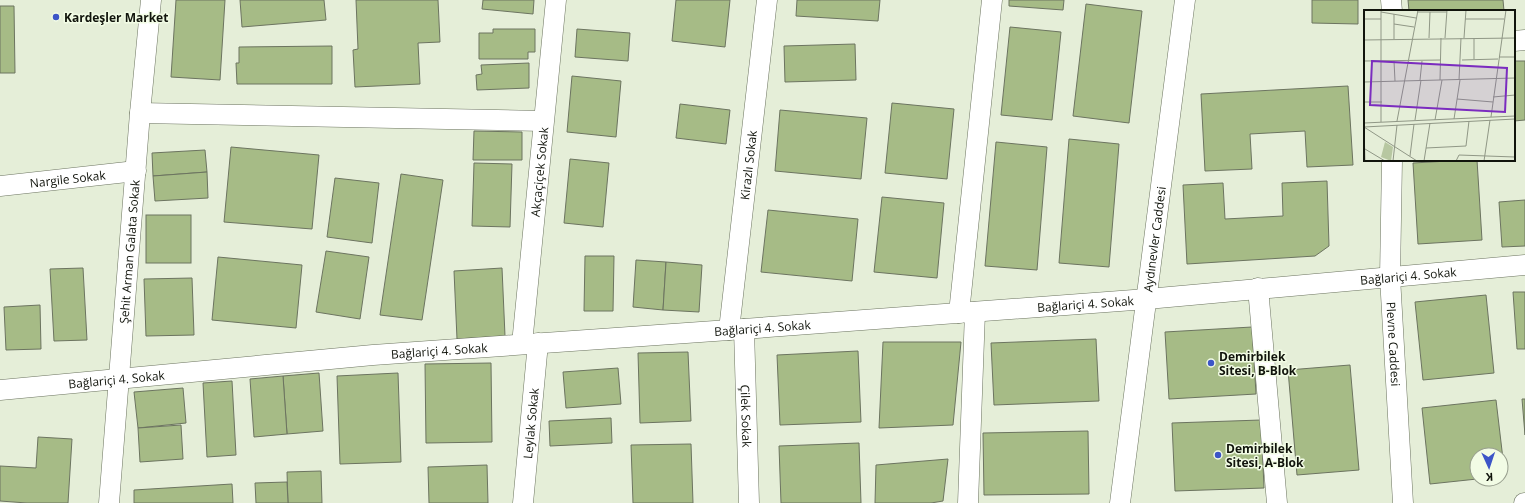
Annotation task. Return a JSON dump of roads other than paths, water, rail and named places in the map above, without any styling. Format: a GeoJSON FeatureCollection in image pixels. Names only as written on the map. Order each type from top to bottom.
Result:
{"type":"FeatureCollection","features":[{"type":"Feature","properties":{"kind":"street","name":"Şehit Arman Galata Sokak"},"geometry":{"type":"LineString","coordinates":[[109,503],[140,113],[151,0]]}},
{"type":"Feature","properties":{"kind":"street","name":"Akçaçiçek Sokak"},"geometry":{"type":"LineString","coordinates":[[530,344],[543,121],[556,0]]}},
{"type":"Feature","properties":{"kind":"street","name":"Kirazlı Sokak"},"geometry":{"type":"LineString","coordinates":[[736,329],[767,0]]}},
{"type":"Feature","properties":{"kind":"street"},"geometry":{"type":"LineString","coordinates":[[968,503],[967,312],[992,0]]}},
{"type":"Feature","properties":{"kind":"street","name":"Aydınevler Caddesi"},"geometry":{"type":"LineString","coordinates":[[1120,503],[1185,0]]}},
{"type":"Feature","properties":{"kind":"street"},"geometry":{"type":"LineString","coordinates":[[1391,0],[1392,10]]}},
{"type":"Feature","properties":{"kind":"street"},"geometry":{"type":"LineString","coordinates":[[1515,41],[1525,40]]}},
{"type":"Feature","properties":{"kind":"street"},"geometry":{"type":"LineString","coordinates":[[140,113],[543,121]]}},
{"type":"Feature","properties":{"kind":"street","name":"Plevne Caddesi"},"geometry":{"type":"LineString","coordinates":[[1392,161],[1390,277],[1404,503]]}},
{"type":"Feature","properties":{"kind":"street","name":"Nargile Sokak"},"geometry":{"type":"LineString","coordinates":[[0,186],[136,171]]}},
{"type":"Feature","properties":{"kind":"street","name":"Bağlariçi 4. Sokak"},"geometry":{"type":"LineString","coordinates":[[0,390],[373,355],[1147,299],[1525,265]]}},
{"type":"Feature","properties":{"kind":"street"},"geometry":{"type":"LineString","coordinates":[[1258,288],[1277,503]]}},
{"type":"Feature","properties":{"kind":"street","name":"Çilek Sokak"},"geometry":{"type":"LineString","coordinates":[[736,329],[749,503]]}},
{"type":"Feature","properties":{"kind":"street","name":"Leylak Sokak"},"geometry":{"type":"LineString","coordinates":[[523,503],[530,344]]}},
{"type":"Feature","properties":{"kind":"place","name":"Kardeşler Market"},"geometry":{"type":"Point","coordinates":[56,17]}},
{"type":"Feature","properties":{"kind":"place","name":"Demirbilek Sitesi, B-Blok"},"geometry":{"type":"Point","coordinates":[1211,363]}},
{"type":"Feature","properties":{"kind":"place","name":"Demirbilek Sitesi, A-Blok"},"geometry":{"type":"Point","coordinates":[1218,455]}}]}
